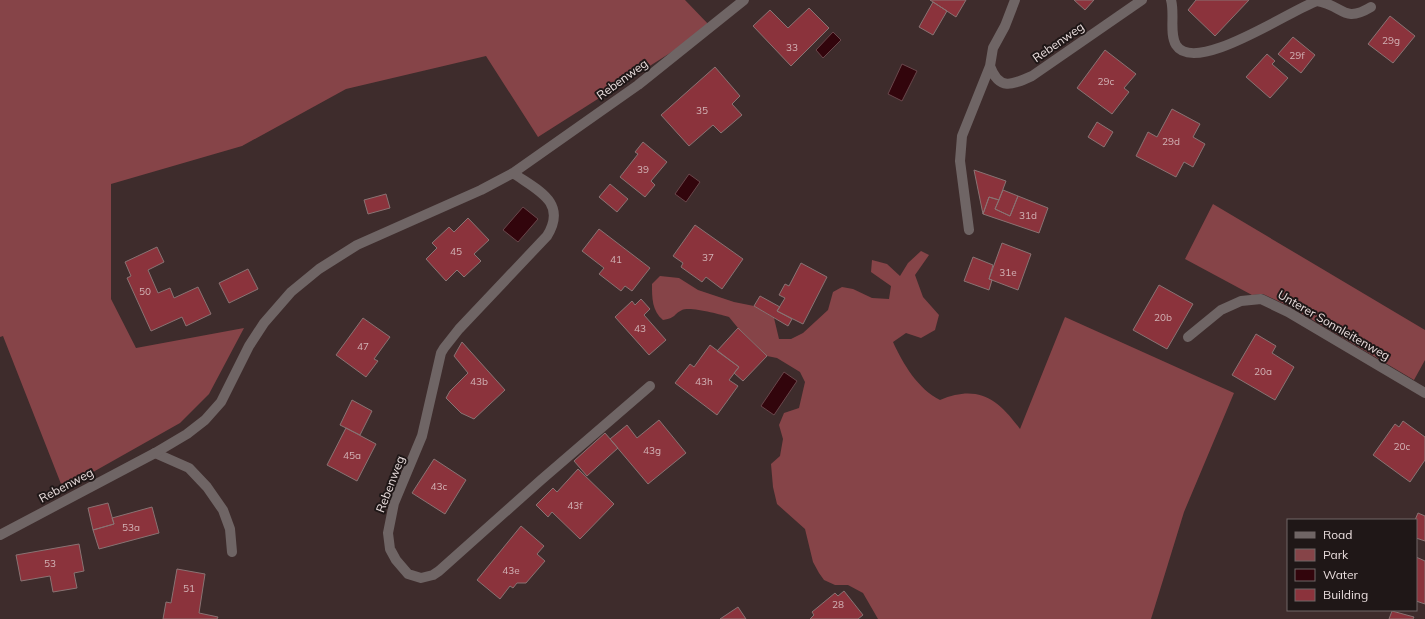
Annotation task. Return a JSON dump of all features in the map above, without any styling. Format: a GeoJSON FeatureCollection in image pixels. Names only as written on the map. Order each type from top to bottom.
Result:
{"type":"FeatureCollection","features":[{"type":"Feature","properties":{"kind":"street","name":"Rebenweg"},"geometry":{"type":"LineString","coordinates":[[0,535],[155,453],[187,434],[205,420],[220,402],[249,346],[264,323],[291,292],[319,269],[358,245],[482,190],[513,173],[638,85],[744,0]]}},
{"type":"Feature","properties":{"kind":"street"},"geometry":{"type":"LineString","coordinates":[[970,230],[960,161],[962,136],[990,66],[993,48],[1005,26],[1015,0]]}},
{"type":"Feature","properties":{"kind":"street","name":"Rebenweg"},"geometry":{"type":"LineString","coordinates":[[990,66],[994,76],[1000,82],[1008,84],[1018,82],[1032,76],[1142,0]]}},
{"type":"Feature","properties":{"kind":"street"},"geometry":{"type":"LineString","coordinates":[[1171,0],[1174,11],[1173,36],[1176,44],[1180,50],[1196,54],[1239,40],[1317,1],[1326,2],[1338,10],[1350,15],[1360,14],[1372,6]]}},
{"type":"Feature","properties":{"kind":"street","name":"Rebenweg"},"geometry":{"type":"LineString","coordinates":[[513,173],[551,201],[554,210],[554,221],[547,236],[444,348],[422,436],[394,503],[389,520],[389,541],[396,560],[404,571],[416,578],[427,577],[439,571],[650,386]]}},
{"type":"Feature","properties":{"kind":"street","name":"Unterer Sonnleitenweg"},"geometry":{"type":"LineString","coordinates":[[1188,338],[1221,310],[1241,301],[1261,299],[1288,312],[1425,393]]}},
{"type":"Feature","properties":{"kind":"street"},"geometry":{"type":"LineString","coordinates":[[155,453],[189,468],[207,487],[223,510],[230,530],[232,552]]}},
{"type":"Feature","properties":{"kind":"green space"},"geometry":{"type":"Polygon","coordinates":[[[0,0],[685,0],[711,27],[538,137],[486,56],[346,89],[242,146],[111,184],[111,299],[136,348],[244,328],[209,394],[180,423],[63,489],[3,336],[0,337],[0,0]]]}},
{"type":"Feature","properties":{"kind":"green space"},"geometry":{"type":"Polygon","coordinates":[[[1213,204],[1425,330],[1425,360],[1414,380],[1291,307],[1263,294],[1252,295],[1185,259],[1213,204]]]}},
{"type":"Feature","properties":{"kind":"green space"},"geometry":{"type":"Polygon","coordinates":[[[921,251],[929,255],[915,275],[923,297],[939,315],[935,330],[921,338],[906,333],[893,342],[901,359],[918,383],[940,400],[953,395],[965,394],[976,394],[986,397],[995,402],[1004,410],[1020,429],[1065,317],[1234,393],[1184,512],[1151,619],[878,619],[863,593],[848,585],[835,585],[824,580],[813,562],[805,529],[777,504],[773,487],[771,464],[780,456],[783,439],[779,425],[784,413],[799,408],[805,382],[800,372],[777,358],[767,356],[738,328],[729,317],[705,311],[686,309],[682,310],[671,318],[663,320],[657,313],[653,304],[652,284],[660,276],[679,278],[698,290],[734,302],[754,306],[774,318],[779,339],[791,339],[803,333],[828,310],[833,292],[842,287],[853,289],[872,298],[889,299],[891,286],[871,272],[872,260],[887,264],[900,276],[908,263],[921,251]]]}},
{"type":"Feature","properties":{"kind":"water"},"geometry":{"type":"Polygon","coordinates":[[[833,32],[841,40],[823,58],[816,50],[833,32]]]}},
{"type":"Feature","properties":{"kind":"water"},"geometry":{"type":"Polygon","coordinates":[[[902,64],[917,71],[902,101],[888,94],[902,64]]]}},
{"type":"Feature","properties":{"kind":"water"},"geometry":{"type":"Polygon","coordinates":[[[689,174],[700,182],[686,202],[675,194],[689,174]]]}},
{"type":"Feature","properties":{"kind":"water"},"geometry":{"type":"Polygon","coordinates":[[[523,207],[538,219],[518,242],[503,230],[523,207]]]}},
{"type":"Feature","properties":{"kind":"water"},"geometry":{"type":"Polygon","coordinates":[[[784,372],[797,381],[774,415],[761,406],[784,372]]]}},
{"type":"Feature","properties":{"kind":"building"},"geometry":{"type":"Polygon","coordinates":[[[930,0],[966,0],[956,17],[930,0]]]}},
{"type":"Feature","properties":{"kind":"building"},"geometry":{"type":"Polygon","coordinates":[[[1074,0],[1094,0],[1085,10],[1074,0]]]}},
{"type":"Feature","properties":{"kind":"building"},"geometry":{"type":"Polygon","coordinates":[[[1196,0],[1249,0],[1215,36],[1188,10],[1196,0]]]}},
{"type":"Feature","properties":{"kind":"building"},"geometry":{"type":"Polygon","coordinates":[[[933,2],[947,11],[933,35],[919,27],[933,2]]]}},
{"type":"Feature","properties":{"kind":"building"},"geometry":{"type":"Polygon","coordinates":[[[809,8],[829,28],[791,66],[753,26],[770,10],[788,28],[809,8]]]}},
{"type":"Feature","properties":{"kind":"building"},"geometry":{"type":"Polygon","coordinates":[[[1390,16],[1415,36],[1393,63],[1368,44],[1390,16]]]}},
{"type":"Feature","properties":{"kind":"building"},"geometry":{"type":"Polygon","coordinates":[[[1293,37],[1315,55],[1301,73],[1278,54],[1293,37]]]}},
{"type":"Feature","properties":{"kind":"building"},"geometry":{"type":"Polygon","coordinates":[[[1105,50],[1136,74],[1124,88],[1129,92],[1112,114],[1077,88],[1105,50]]]}},
{"type":"Feature","properties":{"kind":"building"},"geometry":{"type":"Polygon","coordinates":[[[1267,54],[1275,61],[1272,64],[1288,78],[1270,98],[1246,77],[1267,54]]]}},
{"type":"Feature","properties":{"kind":"building"},"geometry":{"type":"Polygon","coordinates":[[[715,67],[740,96],[732,104],[742,115],[721,133],[713,125],[689,146],[661,115],[715,67]]]}},
{"type":"Feature","properties":{"kind":"building"},"geometry":{"type":"Polygon","coordinates":[[[1172,109],[1200,124],[1193,137],[1205,144],[1193,167],[1184,162],[1176,177],[1136,156],[1148,132],[1157,137],[1172,109]]]}},
{"type":"Feature","properties":{"kind":"building"},"geometry":{"type":"Polygon","coordinates":[[[1097,122],[1113,132],[1104,147],[1088,137],[1097,122]]]}},
{"type":"Feature","properties":{"kind":"building"},"geometry":{"type":"Polygon","coordinates":[[[643,142],[667,162],[651,181],[655,185],[645,197],[620,177],[638,154],[635,152],[643,142]]]}},
{"type":"Feature","properties":{"kind":"building"},"geometry":{"type":"Polygon","coordinates":[[[974,170],[1006,181],[999,200],[989,197],[983,214],[974,170]]]}},
{"type":"Feature","properties":{"kind":"building"},"geometry":{"type":"Polygon","coordinates":[[[610,184],[628,199],[617,212],[599,197],[610,184]]]}},
{"type":"Feature","properties":{"kind":"building"},"geometry":{"type":"Polygon","coordinates":[[[1003,190],[1018,196],[1010,216],[995,209],[1003,190]]]}},
{"type":"Feature","properties":{"kind":"building"},"geometry":{"type":"Polygon","coordinates":[[[386,194],[390,208],[368,214],[364,200],[386,194]]]}},
{"type":"Feature","properties":{"kind":"building"},"geometry":{"type":"Polygon","coordinates":[[[1018,196],[1048,208],[1039,233],[983,214],[989,197],[999,200],[995,209],[1010,216],[1018,196]]]}},
{"type":"Feature","properties":{"kind":"building"},"geometry":{"type":"Polygon","coordinates":[[[468,218],[489,240],[474,254],[481,261],[464,277],[457,270],[446,281],[426,259],[437,248],[432,243],[449,227],[454,232],[468,218]]]}},
{"type":"Feature","properties":{"kind":"building"},"geometry":{"type":"Polygon","coordinates":[[[695,225],[743,259],[722,289],[706,277],[702,282],[681,267],[683,263],[673,256],[695,225]]]}},
{"type":"Feature","properties":{"kind":"building"},"geometry":{"type":"Polygon","coordinates":[[[599,229],[650,268],[632,291],[625,286],[621,291],[599,274],[604,268],[582,251],[599,229]]]}},
{"type":"Feature","properties":{"kind":"building"},"geometry":{"type":"Polygon","coordinates":[[[1002,243],[1031,254],[1018,290],[989,279],[1002,243]]]}},
{"type":"Feature","properties":{"kind":"building"},"geometry":{"type":"Polygon","coordinates":[[[157,247],[164,262],[148,270],[158,293],[170,288],[174,298],[198,287],[211,314],[186,326],[182,317],[151,331],[127,278],[131,276],[125,262],[157,247]]]}},
{"type":"Feature","properties":{"kind":"building"},"geometry":{"type":"Polygon","coordinates":[[[973,257],[993,265],[989,279],[992,280],[989,290],[964,281],[973,257]]]}},
{"type":"Feature","properties":{"kind":"building"},"geometry":{"type":"Polygon","coordinates":[[[801,263],[827,277],[803,324],[777,311],[785,298],[779,295],[785,284],[789,286],[801,263]]]}},
{"type":"Feature","properties":{"kind":"building"},"geometry":{"type":"Polygon","coordinates":[[[248,269],[258,289],[229,303],[219,283],[248,269]]]}},
{"type":"Feature","properties":{"kind":"building"},"geometry":{"type":"Polygon","coordinates":[[[1159,285],[1193,304],[1167,349],[1133,330],[1159,285]]]}},
{"type":"Feature","properties":{"kind":"building"},"geometry":{"type":"Polygon","coordinates":[[[760,296],[780,307],[777,311],[792,319],[788,326],[754,306],[760,296]]]}},
{"type":"Feature","properties":{"kind":"building"},"geometry":{"type":"Polygon","coordinates":[[[641,299],[650,309],[644,315],[666,340],[649,355],[615,317],[632,301],[635,305],[641,299]]]}},
{"type":"Feature","properties":{"kind":"building"},"geometry":{"type":"Polygon","coordinates":[[[363,318],[390,337],[374,359],[378,361],[366,377],[336,355],[363,318]]]}},
{"type":"Feature","properties":{"kind":"building"},"geometry":{"type":"Polygon","coordinates":[[[738,328],[767,356],[743,381],[734,373],[739,367],[717,351],[738,328]]]}},
{"type":"Feature","properties":{"kind":"building"},"geometry":{"type":"Polygon","coordinates":[[[1256,334],[1276,346],[1272,353],[1294,367],[1275,400],[1232,375],[1256,334]]]}},
{"type":"Feature","properties":{"kind":"building"},"geometry":{"type":"Polygon","coordinates":[[[462,342],[505,390],[474,419],[461,413],[446,398],[450,391],[468,373],[454,356],[462,342]]]}},
{"type":"Feature","properties":{"kind":"building"},"geometry":{"type":"Polygon","coordinates":[[[710,345],[739,367],[729,380],[738,386],[717,415],[675,383],[690,364],[694,367],[710,345]]]}},
{"type":"Feature","properties":{"kind":"building"},"geometry":{"type":"Polygon","coordinates":[[[352,400],[372,411],[360,435],[340,425],[352,400]]]}},
{"type":"Feature","properties":{"kind":"building"},"geometry":{"type":"Polygon","coordinates":[[[659,420],[686,453],[648,484],[610,439],[627,425],[637,438],[659,420]]]}},
{"type":"Feature","properties":{"kind":"building"},"geometry":{"type":"Polygon","coordinates":[[[1403,421],[1425,437],[1425,460],[1410,482],[1373,455],[1395,424],[1399,427],[1403,421]]]}},
{"type":"Feature","properties":{"kind":"building"},"geometry":{"type":"Polygon","coordinates":[[[346,428],[376,444],[357,481],[327,465],[346,428]]]}},
{"type":"Feature","properties":{"kind":"building"},"geometry":{"type":"Polygon","coordinates":[[[605,433],[618,448],[587,476],[574,461],[605,433]]]}},
{"type":"Feature","properties":{"kind":"building"},"geometry":{"type":"Polygon","coordinates":[[[434,459],[466,480],[445,514],[412,493],[434,459]]]}},
{"type":"Feature","properties":{"kind":"building"},"geometry":{"type":"Polygon","coordinates":[[[578,469],[614,504],[580,539],[552,512],[548,517],[536,505],[553,488],[557,492],[578,469]]]}},
{"type":"Feature","properties":{"kind":"building"},"geometry":{"type":"Polygon","coordinates":[[[108,503],[114,524],[93,530],[88,508],[108,503]]]}},
{"type":"Feature","properties":{"kind":"building"},"geometry":{"type":"Polygon","coordinates":[[[152,507],[159,533],[99,549],[93,530],[114,524],[112,518],[152,507]]]}},
{"type":"Feature","properties":{"kind":"building"},"geometry":{"type":"Polygon","coordinates":[[[1418,513],[1425,516],[1425,541],[1417,538],[1417,519],[1415,519],[1418,513]]]}},
{"type":"Feature","properties":{"kind":"building"},"geometry":{"type":"Polygon","coordinates":[[[521,526],[544,546],[537,554],[545,561],[526,583],[517,583],[513,588],[510,586],[500,599],[477,580],[521,526]]]}},
{"type":"Feature","properties":{"kind":"building"},"geometry":{"type":"Polygon","coordinates":[[[79,544],[84,571],[74,573],[77,588],[53,592],[50,576],[21,581],[16,555],[79,544]]]}},
{"type":"Feature","properties":{"kind":"building"},"geometry":{"type":"Polygon","coordinates":[[[1417,557],[1425,561],[1425,604],[1417,601],[1417,557]]]}},
{"type":"Feature","properties":{"kind":"building"},"geometry":{"type":"Polygon","coordinates":[[[177,569],[205,574],[199,613],[218,617],[217,619],[163,619],[166,602],[171,603],[177,569]]]}},
{"type":"Feature","properties":{"kind":"building"},"geometry":{"type":"Polygon","coordinates":[[[844,591],[863,615],[858,619],[810,619],[814,615],[812,612],[835,593],[838,596],[844,591]]]}},
{"type":"Feature","properties":{"kind":"building"},"geometry":{"type":"Polygon","coordinates":[[[738,607],[746,619],[720,619],[738,607]]]}},
{"type":"Feature","properties":{"kind":"building"},"geometry":{"type":"Polygon","coordinates":[[[1392,611],[1414,617],[1413,619],[1389,619],[1392,611]]]}}]}
